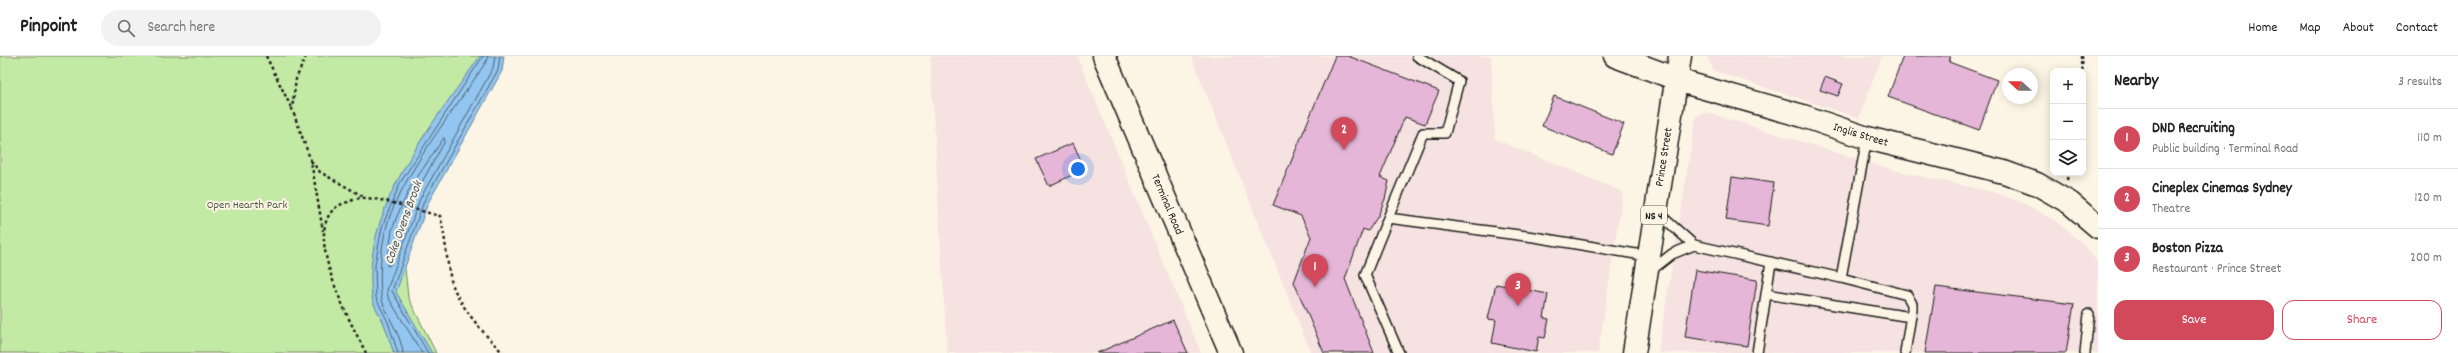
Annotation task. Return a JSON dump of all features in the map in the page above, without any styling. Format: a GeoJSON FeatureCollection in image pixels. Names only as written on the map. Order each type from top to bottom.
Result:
{"type":"FeatureCollection","features":[{"type":"Feature","properties":{"kind":"street","name":"Terminal Road"},"geometry":{"type":"LineString","coordinates":[[1104,56],[1231,353]]}},
{"type":"Feature","properties":{"kind":"street","name":"Inglis Street"},"geometry":{"type":"LineString","coordinates":[[1615,56],[1675,78],[1867,138],[2004,172],[2037,184],[2070,203],[2098,227]]}},
{"type":"Feature","properties":{"kind":"street","name":"Prince Street"},"geometry":{"type":"LineString","coordinates":[[1634,353],[1646,265],[1675,78],[1680,56]]}},
{"type":"Feature","properties":{"kind":"lane"},"geometry":{"type":"LineString","coordinates":[[1399,353],[1365,275],[1423,133],[1445,133],[1459,81],[1417,56]]}},
{"type":"Feature","properties":{"kind":"lane"},"geometry":{"type":"LineString","coordinates":[[1841,278],[1867,138]]}},
{"type":"Feature","properties":{"kind":"lane"},"geometry":{"type":"LineString","coordinates":[[1655,210],[1694,246],[1841,278],[1907,295],[1912,304],[1905,353]]}},
{"type":"Feature","properties":{"kind":"lane"},"geometry":{"type":"LineString","coordinates":[[1388,218],[1534,237],[1646,265],[1694,246]]}},
{"type":"Feature","properties":{"kind":"lane"},"geometry":{"type":"LineString","coordinates":[[1757,353],[1771,262]]}},
{"type":"Feature","properties":{"kind":"lane"},"geometry":{"type":"LineString","coordinates":[[1766,294],[1911,317]]}},
{"type":"Feature","properties":{"kind":"lane"},"geometry":{"type":"LineString","coordinates":[[2085,353],[2089,314]]}},
{"type":"Feature","properties":{"kind":"path"},"geometry":{"type":"LineString","coordinates":[[266,56],[292,109],[311,161],[330,273],[338,297],[366,353]]}},
{"type":"Feature","properties":{"kind":"path"},"geometry":{"type":"LineString","coordinates":[[292,109],[296,79],[306,56]]}},
{"type":"Feature","properties":{"kind":"path"},"geometry":{"type":"LineString","coordinates":[[2082,56],[2082,68]]}},
{"type":"Feature","properties":{"kind":"path"},"geometry":{"type":"LineString","coordinates":[[311,161],[320,172],[364,197],[440,216],[446,237],[451,281],[473,321],[503,353]]}},
{"type":"Feature","properties":{"kind":"path"},"geometry":{"type":"LineString","coordinates":[[324,234],[327,217],[339,204],[364,197]]}},
{"type":"Feature","properties":{"kind":"shaded area"},"geometry":{"type":"Polygon","coordinates":[[[930,56],[1077,56],[1201,353],[947,353],[930,56]]]}},
{"type":"Feature","properties":{"kind":"shaded area"},"geometry":{"type":"Polygon","coordinates":[[[1191,56],[1491,56],[1495,139],[1623,192],[1598,353],[1311,353],[1191,56]]]}},
{"type":"Feature","properties":{"kind":"shaded area"},"geometry":{"type":"Polygon","coordinates":[[[1707,56],[1882,56],[1859,118],[1714,71],[1707,56]]]}},
{"type":"Feature","properties":{"kind":"shaded area"},"geometry":{"type":"Polygon","coordinates":[[[1705,112],[1893,170],[1997,193],[2027,205],[2057,222],[2083,244],[2098,263],[2098,353],[1658,353],[1696,117],[1705,112]]]}},
{"type":"Feature","properties":{"kind":"green space","name":"Open Hearth Park"},"geometry":{"type":"Polygon","coordinates":[[[0,56],[493,56],[401,231],[408,297],[436,353],[0,353],[0,56]]]}},
{"type":"Feature","properties":{"kind":"water","name":"Coke Ovens Brook"},"geometry":{"type":"Polygon","coordinates":[[[480,56],[504,56],[502,71],[428,203],[396,292],[432,353],[394,353],[384,324],[372,297],[372,263],[377,231],[389,199],[404,169],[441,110],[480,56]]]}},
{"type":"Feature","properties":{"kind":"building"},"geometry":{"type":"Polygon","coordinates":[[[1335,56],[1348,56],[1439,91],[1425,124],[1405,117],[1380,177],[1389,181],[1385,199],[1378,216],[1368,231],[1363,229],[1345,279],[1374,353],[1324,353],[1294,282],[1311,237],[1301,216],[1273,205],[1335,56]]]}},
{"type":"Feature","properties":{"kind":"building"},"geometry":{"type":"Polygon","coordinates":[[[1903,56],[1951,56],[1949,62],[1997,80],[1979,130],[1888,97],[1903,56]]]}},
{"type":"Feature","properties":{"kind":"building"},"geometry":{"type":"Polygon","coordinates":[[[1825,77],[1843,84],[1838,96],[1820,90],[1825,77]]]}},
{"type":"Feature","properties":{"kind":"building"},"geometry":{"type":"Polygon","coordinates":[[[1554,96],[1624,124],[1612,154],[1542,126],[1554,96]]]}},
{"type":"Feature","properties":{"kind":"building"},"geometry":{"type":"Polygon","coordinates":[[[1073,143],[1085,169],[1049,186],[1036,159],[1073,143]]]}},
{"type":"Feature","properties":{"kind":"building"},"geometry":{"type":"Polygon","coordinates":[[[1732,177],[1774,183],[1768,226],[1726,220],[1732,177]]]}},
{"type":"Feature","properties":{"kind":"building"},"geometry":{"type":"Polygon","coordinates":[[[1695,270],[1757,280],[1747,346],[1685,337],[1695,270]]]}},
{"type":"Feature","properties":{"kind":"building"},"geometry":{"type":"Polygon","coordinates":[[[1496,284],[1548,294],[1544,318],[1549,319],[1545,338],[1539,337],[1536,352],[1492,343],[1496,320],[1488,319],[1496,284]]]}},
{"type":"Feature","properties":{"kind":"building"},"geometry":{"type":"Polygon","coordinates":[[[1936,287],[2074,304],[2066,353],[1925,353],[1936,287]]]}},
{"type":"Feature","properties":{"kind":"building"},"geometry":{"type":"Polygon","coordinates":[[[1173,320],[1188,353],[1097,353],[1173,320]]]}},
{"type":"Feature","properties":{"kind":"place","name":"Cineplex Cinemas Sydney"},"geometry":{"type":"Point","coordinates":[1344,150]}},
{"type":"Feature","properties":{"kind":"place","name":"DND Recruiting"},"geometry":{"type":"Point","coordinates":[1315,287]}},
{"type":"Feature","properties":{"kind":"place","name":"Boston Pizza"},"geometry":{"type":"Point","coordinates":[1518,306]}}]}
